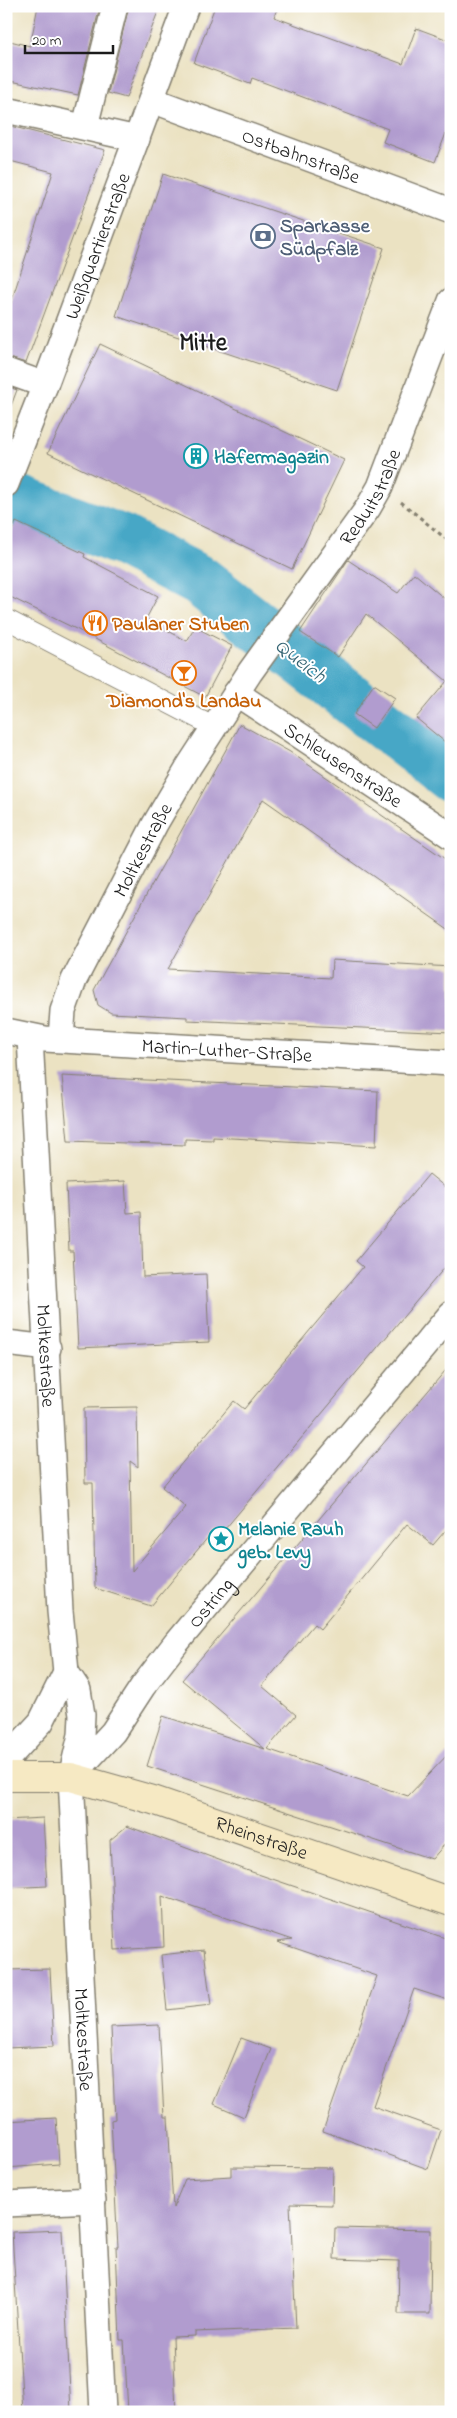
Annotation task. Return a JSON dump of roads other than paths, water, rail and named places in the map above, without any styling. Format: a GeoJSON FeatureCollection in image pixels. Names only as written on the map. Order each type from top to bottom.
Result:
{"type":"FeatureCollection","features":[{"type":"Feature","properties":{"kind":"main road","name":"Rheinstraße"},"geometry":{"type":"LineString","coordinates":[[6,1776],[71,1777],[169,1805],[451,1902]]}},
{"type":"Feature","properties":{"kind":"street"},"geometry":{"type":"LineString","coordinates":[[85,126],[115,6]]}},
{"type":"Feature","properties":{"kind":"street","name":"Weißquartierstraße"},"geometry":{"type":"LineString","coordinates":[[6,484],[45,385],[186,6]]}},
{"type":"Feature","properties":{"kind":"street","name":"Ostbahnstraße"},"geometry":{"type":"LineString","coordinates":[[152,100],[451,211]]}},
{"type":"Feature","properties":{"kind":"street"},"geometry":{"type":"LineString","coordinates":[[6,110],[137,139]]}},
{"type":"Feature","properties":{"kind":"street","name":"Reduitstraße"},"geometry":{"type":"LineString","coordinates":[[250,672],[380,487],[451,301]]}},
{"type":"Feature","properties":{"kind":"street"},"geometry":{"type":"LineString","coordinates":[[6,372],[45,385]]}},
{"type":"Feature","properties":{"kind":"street"},"geometry":{"type":"LineString","coordinates":[[6,620],[214,726]]}},
{"type":"Feature","properties":{"kind":"street","name":"Moltkestraße"},"geometry":{"type":"LineString","coordinates":[[61,1039],[62,1011],[74,980],[155,824],[214,726],[250,672]]}},
{"type":"Feature","properties":{"kind":"street","name":"Schleusenstraße"},"geometry":{"type":"LineString","coordinates":[[236,693],[451,836]]}},
{"type":"Feature","properties":{"kind":"street","name":"Martin-Luther-Straße"},"geometry":{"type":"LineString","coordinates":[[6,1030],[30,1037],[451,1063]]}},
{"type":"Feature","properties":{"kind":"street","name":"Moltkestraße"},"geometry":{"type":"LineString","coordinates":[[30,1037],[48,1348],[60,1610],[66,1672],[78,1690],[82,1715],[81,1735],[71,1777],[103,2412]]}},
{"type":"Feature","properties":{"kind":"street","name":"Ostring"},"geometry":{"type":"LineString","coordinates":[[71,1777],[113,1732],[143,1686],[177,1642],[451,1314]]}},
{"type":"Feature","properties":{"kind":"street"},"geometry":{"type":"LineString","coordinates":[[6,1343],[48,1348]]}},
{"type":"Feature","properties":{"kind":"street"},"geometry":{"type":"LineString","coordinates":[[6,1760],[41,1722],[66,1672]]}},
{"type":"Feature","properties":{"kind":"street"},"geometry":{"type":"LineString","coordinates":[[6,2204],[93,2200]]}},
{"type":"Feature","properties":{"kind":"waterway","name":"Queich"},"geometry":{"type":"LineString","coordinates":[[6,496],[123,541],[200,581],[451,777]]}},
{"type":"Feature","properties":{"kind":"place","name":"Sparkasse Südpfalz"},"geometry":{"type":"Point","coordinates":[263,236]}},
{"type":"Feature","properties":{"kind":"place","name":"Hafermagazin"},"geometry":{"type":"Point","coordinates":[196,456]}},
{"type":"Feature","properties":{"kind":"place","name":"Paulaner Stuben"},"geometry":{"type":"Point","coordinates":[95,623]}},
{"type":"Feature","properties":{"kind":"place","name":"Diamond's Landau"},"geometry":{"type":"Point","coordinates":[184,673]}},
{"type":"Feature","properties":{"kind":"place","name":"Melanie Rauh geb. Levy"},"geometry":{"type":"Point","coordinates":[221,1539]}},
{"type":"Feature","properties":{"kind":"district","name":"Mitte"},"geometry":{"type":"Point","coordinates":[203,341]}}]}
